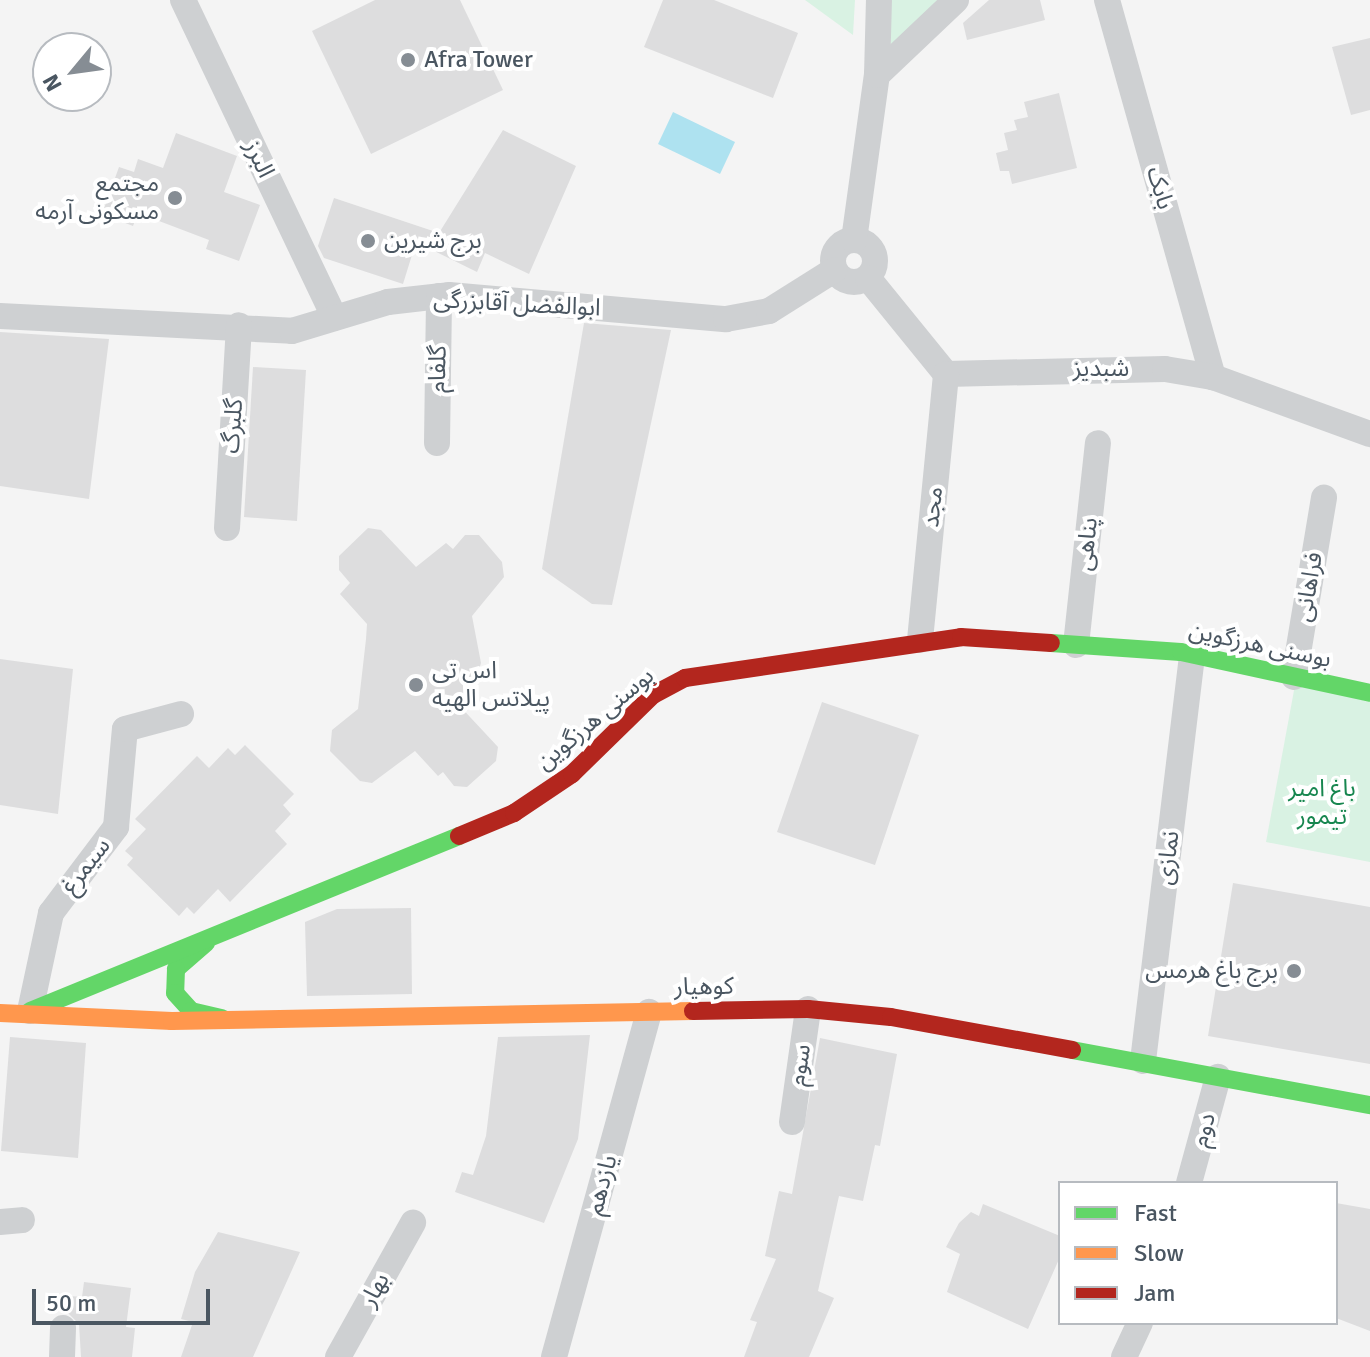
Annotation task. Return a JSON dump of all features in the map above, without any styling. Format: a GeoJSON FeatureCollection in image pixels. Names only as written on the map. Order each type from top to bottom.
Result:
{"type":"FeatureCollection","features":[{"type":"Feature","properties":{"kind":"street","name":"البرز"},"geometry":{"type":"LineString","coordinates":[[183,0],[335,318]]}},
{"type":"Feature","properties":{"kind":"street"},"geometry":{"type":"LineString","coordinates":[[854,240],[877,75],[879,0]]}},
{"type":"Feature","properties":{"kind":"street"},"geometry":{"type":"LineString","coordinates":[[877,75],[956,0]]}},
{"type":"Feature","properties":{"kind":"street","name":"بابک"},"geometry":{"type":"LineString","coordinates":[[1107,0],[1213,377]]}},
{"type":"Feature","properties":{"kind":"street"},"geometry":{"type":"LineString","coordinates":[[854,240],[838,246],[834,270],[845,281],[868,278]]}},
{"type":"Feature","properties":{"kind":"street"},"geometry":{"type":"LineString","coordinates":[[854,240],[873,254],[868,278]]}},
{"type":"Feature","properties":{"kind":"street","name":"ابوالفضل آقابزرگی"},"geometry":{"type":"LineString","coordinates":[[0,316],[239,325],[292,331],[388,302],[439,296],[726,319],[769,311],[834,270]]}},
{"type":"Feature","properties":{"kind":"street"},"geometry":{"type":"LineString","coordinates":[[868,278],[946,374]]}},
{"type":"Feature","properties":{"kind":"street","name":"گلفام"},"geometry":{"type":"LineString","coordinates":[[437,443],[439,296]]}},
{"type":"Feature","properties":{"kind":"street","name":"گلبرگ"},"geometry":{"type":"LineString","coordinates":[[227,528],[239,325]]}},
{"type":"Feature","properties":{"kind":"street","name":"شبدیز"},"geometry":{"type":"LineString","coordinates":[[946,374],[1151,369],[1213,377],[1370,434]]}},
{"type":"Feature","properties":{"kind":"street","name":"مجد"},"geometry":{"type":"LineString","coordinates":[[920,640],[946,374]]}},
{"type":"Feature","properties":{"kind":"street","name":"پناهی"},"geometry":{"type":"LineString","coordinates":[[1076,645],[1098,443]]}},
{"type":"Feature","properties":{"kind":"street","name":"فراهانی"},"geometry":{"type":"LineString","coordinates":[[1294,677],[1324,497]]}},
{"type":"Feature","properties":{"kind":"street","name":"بوسنی هرزگوین"},"geometry":{"type":"LineString","coordinates":[[30,1011],[514,813],[572,774],[653,695],[685,678],[920,640],[1076,645],[1192,655],[1370,693]]}},
{"type":"Feature","properties":{"kind":"street","name":"نمازی"},"geometry":{"type":"LineString","coordinates":[[1143,1061],[1192,655]]}},
{"type":"Feature","properties":{"kind":"street","name":"سیمرغ"},"geometry":{"type":"LineString","coordinates":[[30,1011],[51,913],[116,827],[125,729],[181,714]]}},
{"type":"Feature","properties":{"kind":"street"},"geometry":{"type":"LineString","coordinates":[[214,936],[176,969],[175,993],[191,1011],[230,1020]]}},
{"type":"Feature","properties":{"kind":"street","name":"کوهیار"},"geometry":{"type":"LineString","coordinates":[[30,1011],[172,1021],[808,1009],[891,1017],[1370,1105]]}},
{"type":"Feature","properties":{"kind":"street","name":"سوم"},"geometry":{"type":"LineString","coordinates":[[792,1122],[808,1009]]}},
{"type":"Feature","properties":{"kind":"street"},"geometry":{"type":"LineString","coordinates":[[0,1013],[30,1011]]}},
{"type":"Feature","properties":{"kind":"street","name":"یازدهم"},"geometry":{"type":"LineString","coordinates":[[554,1357],[649,1012]]}},
{"type":"Feature","properties":{"kind":"street","name":"دوم"},"geometry":{"type":"LineString","coordinates":[[1190,1181],[1218,1077]]}},
{"type":"Feature","properties":{"kind":"street","name":"بهار"},"geometry":{"type":"LineString","coordinates":[[338,1357],[413,1223]]}},
{"type":"Feature","properties":{"kind":"street"},"geometry":{"type":"LineString","coordinates":[[1124,1357],[1139,1325]]}},
{"type":"Feature","properties":{"kind":"street"},"geometry":{"type":"LineString","coordinates":[[62,1357],[63,1328]]}},
{"type":"Feature","properties":{"kind":"green space"},"geometry":{"type":"Polygon","coordinates":[[[805,0],[855,0],[853,35],[805,0]]]}},
{"type":"Feature","properties":{"kind":"green space"},"geometry":{"type":"Polygon","coordinates":[[[891,0],[942,0],[891,49],[891,0]]]}},
{"type":"Feature","properties":{"kind":"green space","name":"باغ امیر تیمور"},"geometry":{"type":"Polygon","coordinates":[[[1295,685],[1370,701],[1370,862],[1266,842],[1295,685]]]}},
{"type":"Feature","properties":{"kind":"water"},"geometry":{"type":"Polygon","coordinates":[[[673,112],[735,142],[720,174],[658,144],[673,112]]]}},
{"type":"Feature","properties":{"kind":"building","name":"Afra Tower"},"geometry":{"type":"Polygon","coordinates":[[[375,0],[460,0],[503,90],[371,154],[312,31],[375,0]]]}},
{"type":"Feature","properties":{"kind":"building"},"geometry":{"type":"Polygon","coordinates":[[[663,0],[714,0],[798,33],[773,98],[644,47],[663,0]]]}},
{"type":"Feature","properties":{"kind":"building"},"geometry":{"type":"Polygon","coordinates":[[[989,0],[1040,0],[1045,20],[967,40],[963,23],[989,0]]]}},
{"type":"Feature","properties":{"kind":"building"},"geometry":{"type":"Polygon","coordinates":[[[1370,38],[1370,110],[1351,115],[1332,47],[1370,38]]]}},
{"type":"Feature","properties":{"kind":"building"},"geometry":{"type":"Polygon","coordinates":[[[1059,93],[1077,168],[1012,184],[1009,171],[1000,171],[996,153],[1008,150],[1004,133],[1017,130],[1014,120],[1028,117],[1024,102],[1059,93]]]}},
{"type":"Feature","properties":{"kind":"building"},"geometry":{"type":"Polygon","coordinates":[[[503,130],[576,166],[529,274],[485,253],[477,272],[416,242],[403,284],[324,258],[318,246],[334,198],[439,233],[503,130]]]}},
{"type":"Feature","properties":{"kind":"building","name":"مجتمع مسکونی آرمه"},"geometry":{"type":"Polygon","coordinates":[[[176,133],[237,156],[224,192],[260,205],[239,261],[206,249],[209,240],[138,213],[133,226],[102,214],[119,167],[134,172],[138,159],[163,168],[176,133]]]}},
{"type":"Feature","properties":{"kind":"building"},"geometry":{"type":"Polygon","coordinates":[[[584,323],[671,330],[612,605],[592,604],[542,569],[584,323]]]}},
{"type":"Feature","properties":{"kind":"building"},"geometry":{"type":"Polygon","coordinates":[[[0,332],[109,339],[89,499],[0,486],[0,332]]]}},
{"type":"Feature","properties":{"kind":"building"},"geometry":{"type":"Polygon","coordinates":[[[253,367],[306,370],[297,521],[244,517],[253,367]]]}},
{"type":"Feature","properties":{"kind":"building"},"geometry":{"type":"Polygon","coordinates":[[[368,528],[381,530],[416,567],[446,543],[453,549],[465,535],[479,535],[502,562],[504,577],[472,616],[481,663],[474,687],[457,703],[498,747],[496,761],[467,787],[454,786],[443,772],[438,776],[415,751],[372,783],[360,781],[330,751],[332,730],[358,709],[367,624],[340,594],[350,583],[339,570],[339,556],[368,528]]]}},
{"type":"Feature","properties":{"kind":"building"},"geometry":{"type":"Polygon","coordinates":[[[0,659],[73,669],[58,814],[0,805],[0,659]]]}},
{"type":"Feature","properties":{"kind":"building"},"geometry":{"type":"Polygon","coordinates":[[[822,702],[919,735],[875,865],[777,832],[822,702]]]}},
{"type":"Feature","properties":{"kind":"building"},"geometry":{"type":"Polygon","coordinates":[[[245,745],[294,794],[283,805],[291,814],[275,831],[287,844],[230,902],[218,889],[194,914],[187,907],[179,916],[127,865],[133,858],[125,851],[146,829],[135,819],[197,756],[209,768],[228,748],[235,755],[245,745]]]}},
{"type":"Feature","properties":{"kind":"building","name":"برج باغ هرمس"},"geometry":{"type":"Polygon","coordinates":[[[1233,883],[1370,907],[1370,1064],[1208,1036],[1233,883]]]}},
{"type":"Feature","properties":{"kind":"building"},"geometry":{"type":"Polygon","coordinates":[[[411,908],[412,994],[307,996],[305,922],[337,909],[411,908]]]}},
{"type":"Feature","properties":{"kind":"building"},"geometry":{"type":"Polygon","coordinates":[[[590,1035],[578,1139],[544,1223],[455,1192],[462,1172],[473,1175],[486,1136],[498,1037],[590,1035]]]}},
{"type":"Feature","properties":{"kind":"building"},"geometry":{"type":"Polygon","coordinates":[[[10,1037],[86,1043],[78,1158],[1,1151],[10,1037]]]}},
{"type":"Feature","properties":{"kind":"building"},"geometry":{"type":"Polygon","coordinates":[[[820,1038],[897,1054],[880,1146],[875,1145],[863,1201],[839,1196],[818,1291],[834,1298],[809,1357],[744,1357],[757,1322],[750,1320],[776,1259],[765,1256],[779,1191],[792,1194],[820,1038]]]}},
{"type":"Feature","properties":{"kind":"building"},"geometry":{"type":"Polygon","coordinates":[[[1338,1203],[1370,1209],[1370,1331],[1338,1319],[1338,1203]]]}},
{"type":"Feature","properties":{"kind":"building"},"geometry":{"type":"Polygon","coordinates":[[[983,1204],[1058,1235],[1058,1262],[1028,1329],[947,1292],[960,1254],[946,1247],[959,1223],[971,1212],[979,1216],[983,1204]]]}},
{"type":"Feature","properties":{"kind":"building"},"geometry":{"type":"Polygon","coordinates":[[[218,1232],[300,1252],[253,1357],[181,1357],[193,1322],[181,1319],[195,1272],[218,1232]]]}},
{"type":"Feature","properties":{"kind":"building"},"geometry":{"type":"Polygon","coordinates":[[[84,1282],[131,1288],[126,1327],[135,1328],[132,1357],[81,1357],[79,1324],[68,1313],[70,1296],[82,1297],[84,1282]]]}},
{"type":"Feature","properties":{"kind":"traffic: fast"},"geometry":{"type":"LineString","coordinates":[[1051,643],[1181,652],[1370,693]]}},
{"type":"Feature","properties":{"kind":"traffic: fast"},"geometry":{"type":"LineString","coordinates":[[30,1011],[459,836]]}},
{"type":"Feature","properties":{"kind":"traffic: fast"},"geometry":{"type":"LineString","coordinates":[[206,943],[176,969],[175,993],[191,1011],[222,1018]]}},
{"type":"Feature","properties":{"kind":"traffic: fast"},"geometry":{"type":"LineString","coordinates":[[1072,1050],[1370,1105]]}},
{"type":"Feature","properties":{"kind":"traffic: slow"},"geometry":{"type":"LineString","coordinates":[[0,1013],[172,1021],[693,1011]]}},
{"type":"Feature","properties":{"kind":"traffic: jam"},"geometry":{"type":"LineString","coordinates":[[459,836],[514,813],[572,774],[653,695],[685,678],[961,637],[1051,643]]}},
{"type":"Feature","properties":{"kind":"traffic: jam"},"geometry":{"type":"LineString","coordinates":[[693,1011],[808,1009],[891,1017],[1072,1050]]}},
{"type":"Feature","properties":{"kind":"place","name":"Afra Tower"},"geometry":{"type":"Point","coordinates":[408,60]}},
{"type":"Feature","properties":{"kind":"place","name":"مجتمع مسکونی آرمه"},"geometry":{"type":"Point","coordinates":[175,198]}},
{"type":"Feature","properties":{"kind":"place","name":"برج شیرین"},"geometry":{"type":"Point","coordinates":[368,241]}},
{"type":"Feature","properties":{"kind":"place","name":"اس تی پیلاتس الهیه"},"geometry":{"type":"Point","coordinates":[416,685]}},
{"type":"Feature","properties":{"kind":"place","name":"برج باغ هرمس"},"geometry":{"type":"Point","coordinates":[1294,971]}}]}
